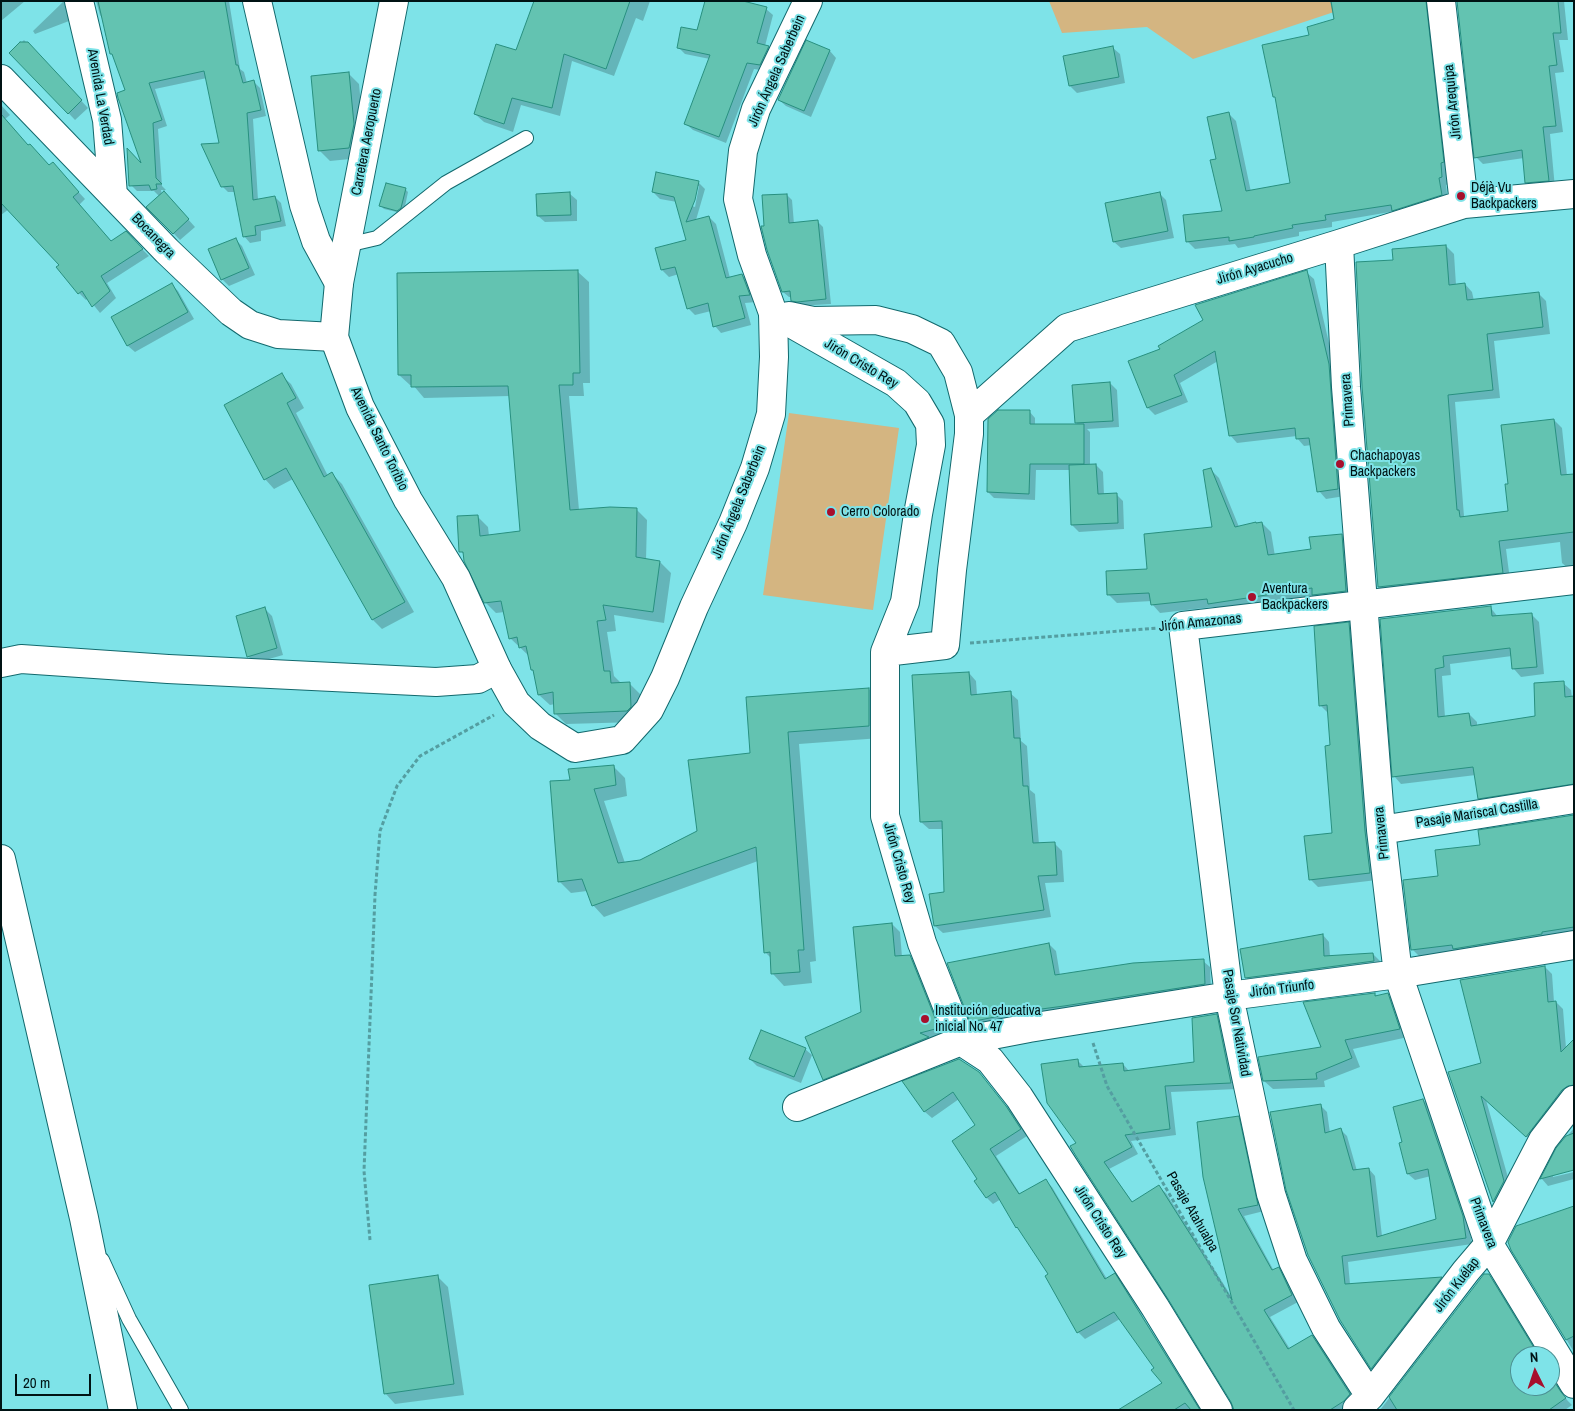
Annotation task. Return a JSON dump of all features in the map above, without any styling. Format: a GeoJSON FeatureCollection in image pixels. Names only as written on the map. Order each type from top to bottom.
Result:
{"type":"FeatureCollection","features":[{"type":"Feature","properties":{"kind":"street","name":"Avenida La Verdad"},"geometry":{"type":"LineString","coordinates":[[79,1],[107,120],[113,195]]}},
{"type":"Feature","properties":{"kind":"street"},"geometry":{"type":"LineString","coordinates":[[257,1],[304,206],[316,240],[339,283]]}},
{"type":"Feature","properties":{"kind":"street","name":"Carretera Aeropuerto"},"geometry":{"type":"LineString","coordinates":[[339,283],[394,1]]}},
{"type":"Feature","properties":{"kind":"street","name":"Jirón Ángela Saberbein"},"geometry":{"type":"LineString","coordinates":[[649,710],[733,523],[755,468],[771,414],[774,357],[773,313],[752,255],[738,199],[743,151],[756,109],[808,1]]}},
{"type":"Feature","properties":{"kind":"street","name":"Jirón Arequipa"},"geometry":{"type":"LineString","coordinates":[[1441,1],[1464,204]]}},
{"type":"Feature","properties":{"kind":"street","name":"Bocanegra"},"geometry":{"type":"LineString","coordinates":[[1,79],[113,195],[231,312],[264,330],[278,334],[334,337]]}},
{"type":"Feature","properties":{"kind":"street","name":"Jirón Ayacucho"},"geometry":{"type":"LineString","coordinates":[[970,415],[1066,328],[1464,204],[1574,194]]}},
{"type":"Feature","properties":{"kind":"street","name":"Primavera"},"geometry":{"type":"LineString","coordinates":[[1339,244],[1346,387],[1381,830],[1398,974],[1489,1244],[1565,1353],[1574,1384]]}},
{"type":"Feature","properties":{"kind":"street","name":"Avenida Santo Toribio"},"geometry":{"type":"LineString","coordinates":[[339,283],[334,337],[360,407],[408,500],[456,578],[497,669],[516,703],[540,726],[574,748],[622,740],[649,710]]}},
{"type":"Feature","properties":{"kind":"street"},"geometry":{"type":"LineString","coordinates":[[773,313],[813,321],[876,320],[912,328],[941,343],[958,372],[970,415],[970,434],[944,645],[885,652]]}},
{"type":"Feature","properties":{"kind":"street","name":"Jirón Cristo Rey"},"geometry":{"type":"LineString","coordinates":[[773,313],[896,383],[916,402],[930,424],[931,445],[918,514],[905,602],[885,652],[885,816],[922,943],[961,1041],[990,1060],[1019,1097],[1155,1307],[1218,1410]]}},
{"type":"Feature","properties":{"kind":"street","name":"Jirón Amazonas"},"geometry":{"type":"LineString","coordinates":[[1183,626],[1574,580]]}},
{"type":"Feature","properties":{"kind":"street","name":"Pasaje Sor Natividad"},"geometry":{"type":"LineString","coordinates":[[1183,626],[1229,996],[1271,1194],[1293,1261],[1363,1403]]}},
{"type":"Feature","properties":{"kind":"street"},"geometry":{"type":"LineString","coordinates":[[1,663],[21,659],[168,669],[436,682],[478,679],[497,669]]}},
{"type":"Feature","properties":{"kind":"street","name":"Pasaje Mariscal Castilla"},"geometry":{"type":"LineString","coordinates":[[1381,830],[1574,799]]}},
{"type":"Feature","properties":{"kind":"street"},"geometry":{"type":"LineString","coordinates":[[1,859],[84,1218],[123,1410]]}},
{"type":"Feature","properties":{"kind":"street","name":"Jirón Triunfo"},"geometry":{"type":"LineString","coordinates":[[797,1107],[961,1041],[1229,996],[1398,974],[1574,945]]}},
{"type":"Feature","properties":{"kind":"street","name":"Jirón Kuélap"},"geometry":{"type":"LineString","coordinates":[[1363,1403],[1489,1244],[1543,1140],[1574,1100]]}},
{"type":"Feature","properties":{"kind":"lane"},"geometry":{"type":"LineString","coordinates":[[347,245],[377,238],[446,183],[526,138]]}},
{"type":"Feature","properties":{"kind":"lane"},"geometry":{"type":"LineString","coordinates":[[84,1218],[129,1319],[181,1410]]}},
{"type":"Feature","properties":{"kind":"path","name":"Jirón Amazonas"},"geometry":{"type":"LineString","coordinates":[[944,645],[1183,626]]}},
{"type":"Feature","properties":{"kind":"path"},"geometry":{"type":"LineString","coordinates":[[370,1240],[364,1171],[375,895],[380,831],[397,786],[420,756],[516,703]]}},
{"type":"Feature","properties":{"kind":"path","name":"Pasaje Atahualpa"},"geometry":{"type":"LineString","coordinates":[[1086,1019],[1107,1086],[1294,1410]]}},
{"type":"Feature","properties":{"kind":"shaded area"},"geometry":{"type":"Polygon","coordinates":[[[1049,1],[1330,1],[1334,12],[1193,59],[1147,27],[1062,33],[1049,1]]]}},
{"type":"Feature","properties":{"kind":"shaded area","name":"Cerro Colorado"},"geometry":{"type":"Polygon","coordinates":[[[789,413],[899,428],[873,610],[763,595],[789,413]]]}},
{"type":"Feature","properties":{"kind":"building"},"geometry":{"type":"Polygon","coordinates":[[[98,1],[225,1],[236,65],[238,65],[243,83],[254,80],[261,110],[247,113],[253,200],[275,196],[281,221],[255,226],[256,235],[243,237],[233,186],[221,187],[201,144],[219,143],[204,71],[149,83],[162,120],[153,123],[156,178],[162,184],[156,184],[157,189],[151,190],[149,185],[129,186],[127,148],[141,163],[118,98],[117,93],[125,90],[112,54],[110,54],[98,1]]]}},
{"type":"Feature","properties":{"kind":"building"},"geometry":{"type":"Polygon","coordinates":[[[534,1],[630,1],[606,69],[564,54],[552,108],[512,98],[504,124],[474,114],[496,44],[516,50],[534,1]]]}},
{"type":"Feature","properties":{"kind":"building"},"geometry":{"type":"Polygon","coordinates":[[[705,1],[743,1],[767,7],[757,43],[769,46],[760,65],[747,63],[719,137],[684,124],[710,55],[677,48],[681,27],[697,30],[705,1]]]}},
{"type":"Feature","properties":{"kind":"building"},"geometry":{"type":"Polygon","coordinates":[[[1331,1],[1426,1],[1444,162],[1441,163],[1442,177],[1439,178],[1442,195],[1392,211],[1391,205],[1325,215],[1326,220],[1292,225],[1293,228],[1254,237],[1229,241],[1229,237],[1186,242],[1183,215],[1222,211],[1210,160],[1216,159],[1207,117],[1229,112],[1246,191],[1290,183],[1275,97],[1273,97],[1262,45],[1309,35],[1307,27],[1334,19],[1331,1]]]}},
{"type":"Feature","properties":{"kind":"building"},"geometry":{"type":"Polygon","coordinates":[[[1457,1],[1558,1],[1561,33],[1553,33],[1557,65],[1549,66],[1556,126],[1543,127],[1549,181],[1525,183],[1522,150],[1474,158],[1457,1]]]}},
{"type":"Feature","properties":{"kind":"building"},"geometry":{"type":"Polygon","coordinates":[[[806,40],[830,50],[804,111],[778,100],[806,40]]]}},
{"type":"Feature","properties":{"kind":"building"},"geometry":{"type":"Polygon","coordinates":[[[20,42],[28,42],[82,100],[68,114],[9,53],[20,42]]]}},
{"type":"Feature","properties":{"kind":"building"},"geometry":{"type":"Polygon","coordinates":[[[1113,46],[1119,77],[1069,86],[1063,56],[1113,46]]]}},
{"type":"Feature","properties":{"kind":"building"},"geometry":{"type":"Polygon","coordinates":[[[349,72],[354,124],[349,148],[318,151],[311,76],[349,72]]]}},
{"type":"Feature","properties":{"kind":"building"},"geometry":{"type":"Polygon","coordinates":[[[1,114],[28,145],[30,144],[49,165],[53,162],[79,192],[73,197],[111,241],[126,231],[143,249],[101,276],[110,291],[92,307],[82,291],[78,294],[56,267],[59,265],[1,203],[1,114]]]}},
{"type":"Feature","properties":{"kind":"building"},"geometry":{"type":"Polygon","coordinates":[[[656,172],[699,181],[695,200],[686,222],[709,216],[726,278],[742,274],[750,295],[739,296],[745,318],[713,327],[708,303],[687,309],[675,267],[661,270],[655,248],[686,240],[674,197],[652,192],[656,172]]]}},
{"type":"Feature","properties":{"kind":"building"},"geometry":{"type":"Polygon","coordinates":[[[386,183],[406,188],[401,208],[397,211],[379,206],[386,183]]]}},
{"type":"Feature","properties":{"kind":"building"},"geometry":{"type":"Polygon","coordinates":[[[164,191],[189,219],[173,234],[146,207],[164,191]]]}},
{"type":"Feature","properties":{"kind":"building"},"geometry":{"type":"Polygon","coordinates":[[[570,192],[571,215],[537,216],[536,194],[570,192]]]}},
{"type":"Feature","properties":{"kind":"building"},"geometry":{"type":"Polygon","coordinates":[[[1160,192],[1168,231],[1113,242],[1105,203],[1160,192]]]}},
{"type":"Feature","properties":{"kind":"building"},"geometry":{"type":"Polygon","coordinates":[[[787,194],[789,223],[818,220],[826,299],[797,302],[791,301],[790,291],[782,292],[767,250],[761,226],[764,226],[762,195],[787,194]]]}},
{"type":"Feature","properties":{"kind":"building"},"geometry":{"type":"Polygon","coordinates":[[[236,238],[249,268],[221,280],[208,249],[236,238]]]}},
{"type":"Feature","properties":{"kind":"building"},"geometry":{"type":"Polygon","coordinates":[[[1446,245],[1449,285],[1465,283],[1467,300],[1539,292],[1543,327],[1487,334],[1493,390],[1448,395],[1457,510],[1459,510],[1460,517],[1508,511],[1505,484],[1508,484],[1501,425],[1554,419],[1561,475],[1574,474],[1574,532],[1499,541],[1503,573],[1378,587],[1362,386],[1356,262],[1393,260],[1392,249],[1446,245]]]}},
{"type":"Feature","properties":{"kind":"building"},"geometry":{"type":"Polygon","coordinates":[[[578,270],[580,373],[573,373],[573,385],[559,385],[570,510],[610,507],[637,508],[636,557],[660,561],[653,612],[603,605],[606,620],[597,621],[604,671],[610,671],[611,683],[630,682],[631,707],[627,711],[554,714],[553,692],[538,695],[526,646],[519,648],[517,637],[509,639],[501,601],[484,603],[464,561],[463,552],[459,552],[457,516],[478,515],[480,536],[520,531],[508,386],[411,387],[411,375],[398,375],[397,273],[578,270]]]}},
{"type":"Feature","properties":{"kind":"building"},"geometry":{"type":"Polygon","coordinates":[[[1307,270],[1329,364],[1338,489],[1317,492],[1309,438],[1296,439],[1295,428],[1229,436],[1215,351],[1174,375],[1182,395],[1147,408],[1128,361],[1160,349],[1158,346],[1203,320],[1195,305],[1307,270]]]}},
{"type":"Feature","properties":{"kind":"building"},"geometry":{"type":"Polygon","coordinates":[[[172,283],[188,312],[127,346],[111,317],[172,283]]]}},
{"type":"Feature","properties":{"kind":"building"},"geometry":{"type":"Polygon","coordinates":[[[282,373],[296,398],[287,403],[324,477],[332,472],[405,602],[372,620],[286,468],[264,480],[224,405],[282,373]]]}},
{"type":"Feature","properties":{"kind":"building"},"geometry":{"type":"Polygon","coordinates":[[[1110,382],[1113,421],[1075,423],[1072,385],[1110,382]]]}},
{"type":"Feature","properties":{"kind":"building"},"geometry":{"type":"Polygon","coordinates":[[[998,410],[1030,410],[1030,424],[1084,424],[1084,464],[1030,464],[1029,494],[987,492],[988,419],[998,410]]]}},
{"type":"Feature","properties":{"kind":"building"},"geometry":{"type":"Polygon","coordinates":[[[1096,464],[1098,494],[1117,493],[1118,523],[1071,525],[1069,465],[1096,464]]]}},
{"type":"Feature","properties":{"kind":"building"},"geometry":{"type":"Polygon","coordinates":[[[1211,468],[1235,527],[1262,522],[1268,555],[1311,549],[1309,537],[1342,534],[1346,591],[1312,595],[1312,588],[1208,604],[1207,599],[1151,605],[1149,593],[1107,595],[1106,571],[1147,569],[1144,534],[1212,527],[1203,470],[1211,468]]]}},
{"type":"Feature","properties":{"kind":"building"},"geometry":{"type":"Polygon","coordinates":[[[1491,606],[1492,616],[1532,613],[1537,667],[1512,669],[1510,648],[1443,656],[1444,667],[1435,669],[1438,717],[1469,713],[1471,726],[1535,716],[1534,683],[1564,681],[1565,697],[1574,696],[1574,784],[1478,799],[1473,767],[1392,777],[1380,619],[1491,606]]]}},
{"type":"Feature","properties":{"kind":"building"},"geometry":{"type":"Polygon","coordinates":[[[265,607],[277,648],[247,657],[236,616],[265,607]]]}},
{"type":"Feature","properties":{"kind":"building"},"geometry":{"type":"Polygon","coordinates":[[[1349,622],[1370,873],[1309,880],[1304,836],[1332,833],[1325,746],[1330,745],[1327,705],[1319,706],[1314,626],[1349,622]]]}},
{"type":"Feature","properties":{"kind":"building"},"geometry":{"type":"Polygon","coordinates":[[[969,672],[971,695],[1011,691],[1014,738],[1020,738],[1023,786],[1028,786],[1033,843],[1055,842],[1057,875],[1038,876],[1044,910],[934,926],[929,894],[944,892],[942,821],[920,822],[912,675],[969,672]]]}},
{"type":"Feature","properties":{"kind":"building"},"geometry":{"type":"Polygon","coordinates":[[[869,688],[869,726],[788,732],[804,950],[798,950],[800,972],[771,974],[770,952],[764,953],[756,847],[592,906],[582,879],[558,882],[550,781],[570,780],[568,769],[614,765],[616,785],[594,789],[618,863],[640,860],[697,831],[688,760],[750,753],[746,697],[869,688]]]}},
{"type":"Feature","properties":{"kind":"building"},"geometry":{"type":"Polygon","coordinates":[[[1574,815],[1574,927],[1453,949],[1452,945],[1411,950],[1403,880],[1438,876],[1435,850],[1480,845],[1478,830],[1574,815]]]}},
{"type":"Feature","properties":{"kind":"building"},"geometry":{"type":"Polygon","coordinates":[[[892,923],[895,956],[910,955],[939,1028],[920,1033],[929,1037],[823,1080],[805,1037],[861,1012],[853,927],[892,923]]]}},
{"type":"Feature","properties":{"kind":"building"},"geometry":{"type":"Polygon","coordinates":[[[1323,934],[1324,956],[1373,953],[1374,961],[1245,978],[1240,949],[1323,934]]]}},
{"type":"Feature","properties":{"kind":"building"},"geometry":{"type":"Polygon","coordinates":[[[1049,943],[1055,975],[1133,963],[1204,959],[1205,984],[1034,1009],[970,1022],[947,963],[1049,943]]]}},
{"type":"Feature","properties":{"kind":"building"},"geometry":{"type":"Polygon","coordinates":[[[1545,966],[1548,1002],[1556,1001],[1561,1052],[1574,1039],[1574,1085],[1562,1090],[1526,1137],[1481,1096],[1504,1181],[1493,1202],[1448,1072],[1481,1063],[1460,980],[1545,966]]]}},
{"type":"Feature","properties":{"kind":"building"},"geometry":{"type":"Polygon","coordinates":[[[1375,993],[1375,996],[1388,993],[1400,1029],[1345,1040],[1352,1058],[1316,1073],[1317,1079],[1263,1081],[1258,1057],[1321,1047],[1303,1002],[1375,993]]]}},
{"type":"Feature","properties":{"kind":"building"},"geometry":{"type":"Polygon","coordinates":[[[1217,1014],[1231,1083],[1165,1086],[1170,1129],[1125,1135],[1132,1147],[1104,1162],[1132,1202],[1159,1185],[1232,1300],[1203,1177],[1197,1122],[1239,1116],[1258,1205],[1238,1209],[1272,1270],[1279,1267],[1292,1295],[1264,1310],[1288,1349],[1312,1335],[1350,1394],[1344,1401],[1330,1410],[1234,1410],[1231,1402],[1168,1299],[1070,1146],[1076,1143],[1047,1103],[1041,1064],[1078,1059],[1079,1067],[1123,1063],[1124,1071],[1194,1062],[1192,1018],[1217,1014]]]}},
{"type":"Feature","properties":{"kind":"building"},"geometry":{"type":"Polygon","coordinates":[[[761,1030],[806,1048],[794,1077],[749,1059],[761,1030]]]}},
{"type":"Feature","properties":{"kind":"building"},"geometry":{"type":"Polygon","coordinates":[[[959,1059],[979,1072],[1006,1106],[1021,1129],[990,1149],[1019,1194],[1046,1179],[1105,1279],[1115,1273],[1200,1410],[1191,1410],[1185,1403],[1174,1410],[1118,1410],[1162,1383],[1151,1370],[1154,1368],[1114,1312],[1077,1333],[1045,1276],[1048,1274],[1016,1228],[995,1192],[986,1198],[974,1181],[977,1179],[952,1141],[975,1125],[953,1092],[924,1112],[902,1081],[959,1059]]]}},
{"type":"Feature","properties":{"kind":"building"},"geometry":{"type":"Polygon","coordinates":[[[1423,1099],[1463,1216],[1466,1238],[1342,1256],[1345,1284],[1442,1277],[1371,1369],[1340,1320],[1308,1255],[1286,1190],[1270,1112],[1321,1104],[1325,1133],[1341,1128],[1353,1170],[1369,1168],[1377,1237],[1436,1219],[1428,1169],[1407,1174],[1399,1143],[1402,1142],[1393,1107],[1423,1099]]]}},
{"type":"Feature","properties":{"kind":"building"},"geometry":{"type":"Polygon","coordinates":[[[1574,1133],[1574,1170],[1540,1179],[1556,1148],[1566,1136],[1574,1133]]]}},
{"type":"Feature","properties":{"kind":"building"},"geometry":{"type":"Polygon","coordinates":[[[1574,1206],[1574,1336],[1566,1340],[1508,1242],[1516,1226],[1574,1206]]]}},
{"type":"Feature","properties":{"kind":"building"},"geometry":{"type":"Polygon","coordinates":[[[1484,1274],[1489,1274],[1533,1346],[1510,1346],[1510,1396],[1560,1396],[1560,1390],[1566,1398],[1549,1410],[1397,1410],[1389,1397],[1484,1274]]]}},
{"type":"Feature","properties":{"kind":"building"},"geometry":{"type":"Polygon","coordinates":[[[438,1275],[454,1384],[384,1394],[369,1285],[438,1275]]]}},
{"type":"Feature","properties":{"kind":"place","name":"Déjà Vu Backpackers"},"geometry":{"type":"Point","coordinates":[1461,196]}},
{"type":"Feature","properties":{"kind":"place","name":"Chachapoyas Backpackers"},"geometry":{"type":"Point","coordinates":[1340,464]}},
{"type":"Feature","properties":{"kind":"place","name":"Cerro Colorado"},"geometry":{"type":"Point","coordinates":[831,512]}},
{"type":"Feature","properties":{"kind":"place","name":"Aventura Backpackers"},"geometry":{"type":"Point","coordinates":[1252,597]}},
{"type":"Feature","properties":{"kind":"place","name":"Institución educativa inicial No. 47"},"geometry":{"type":"Point","coordinates":[925,1019]}}]}
